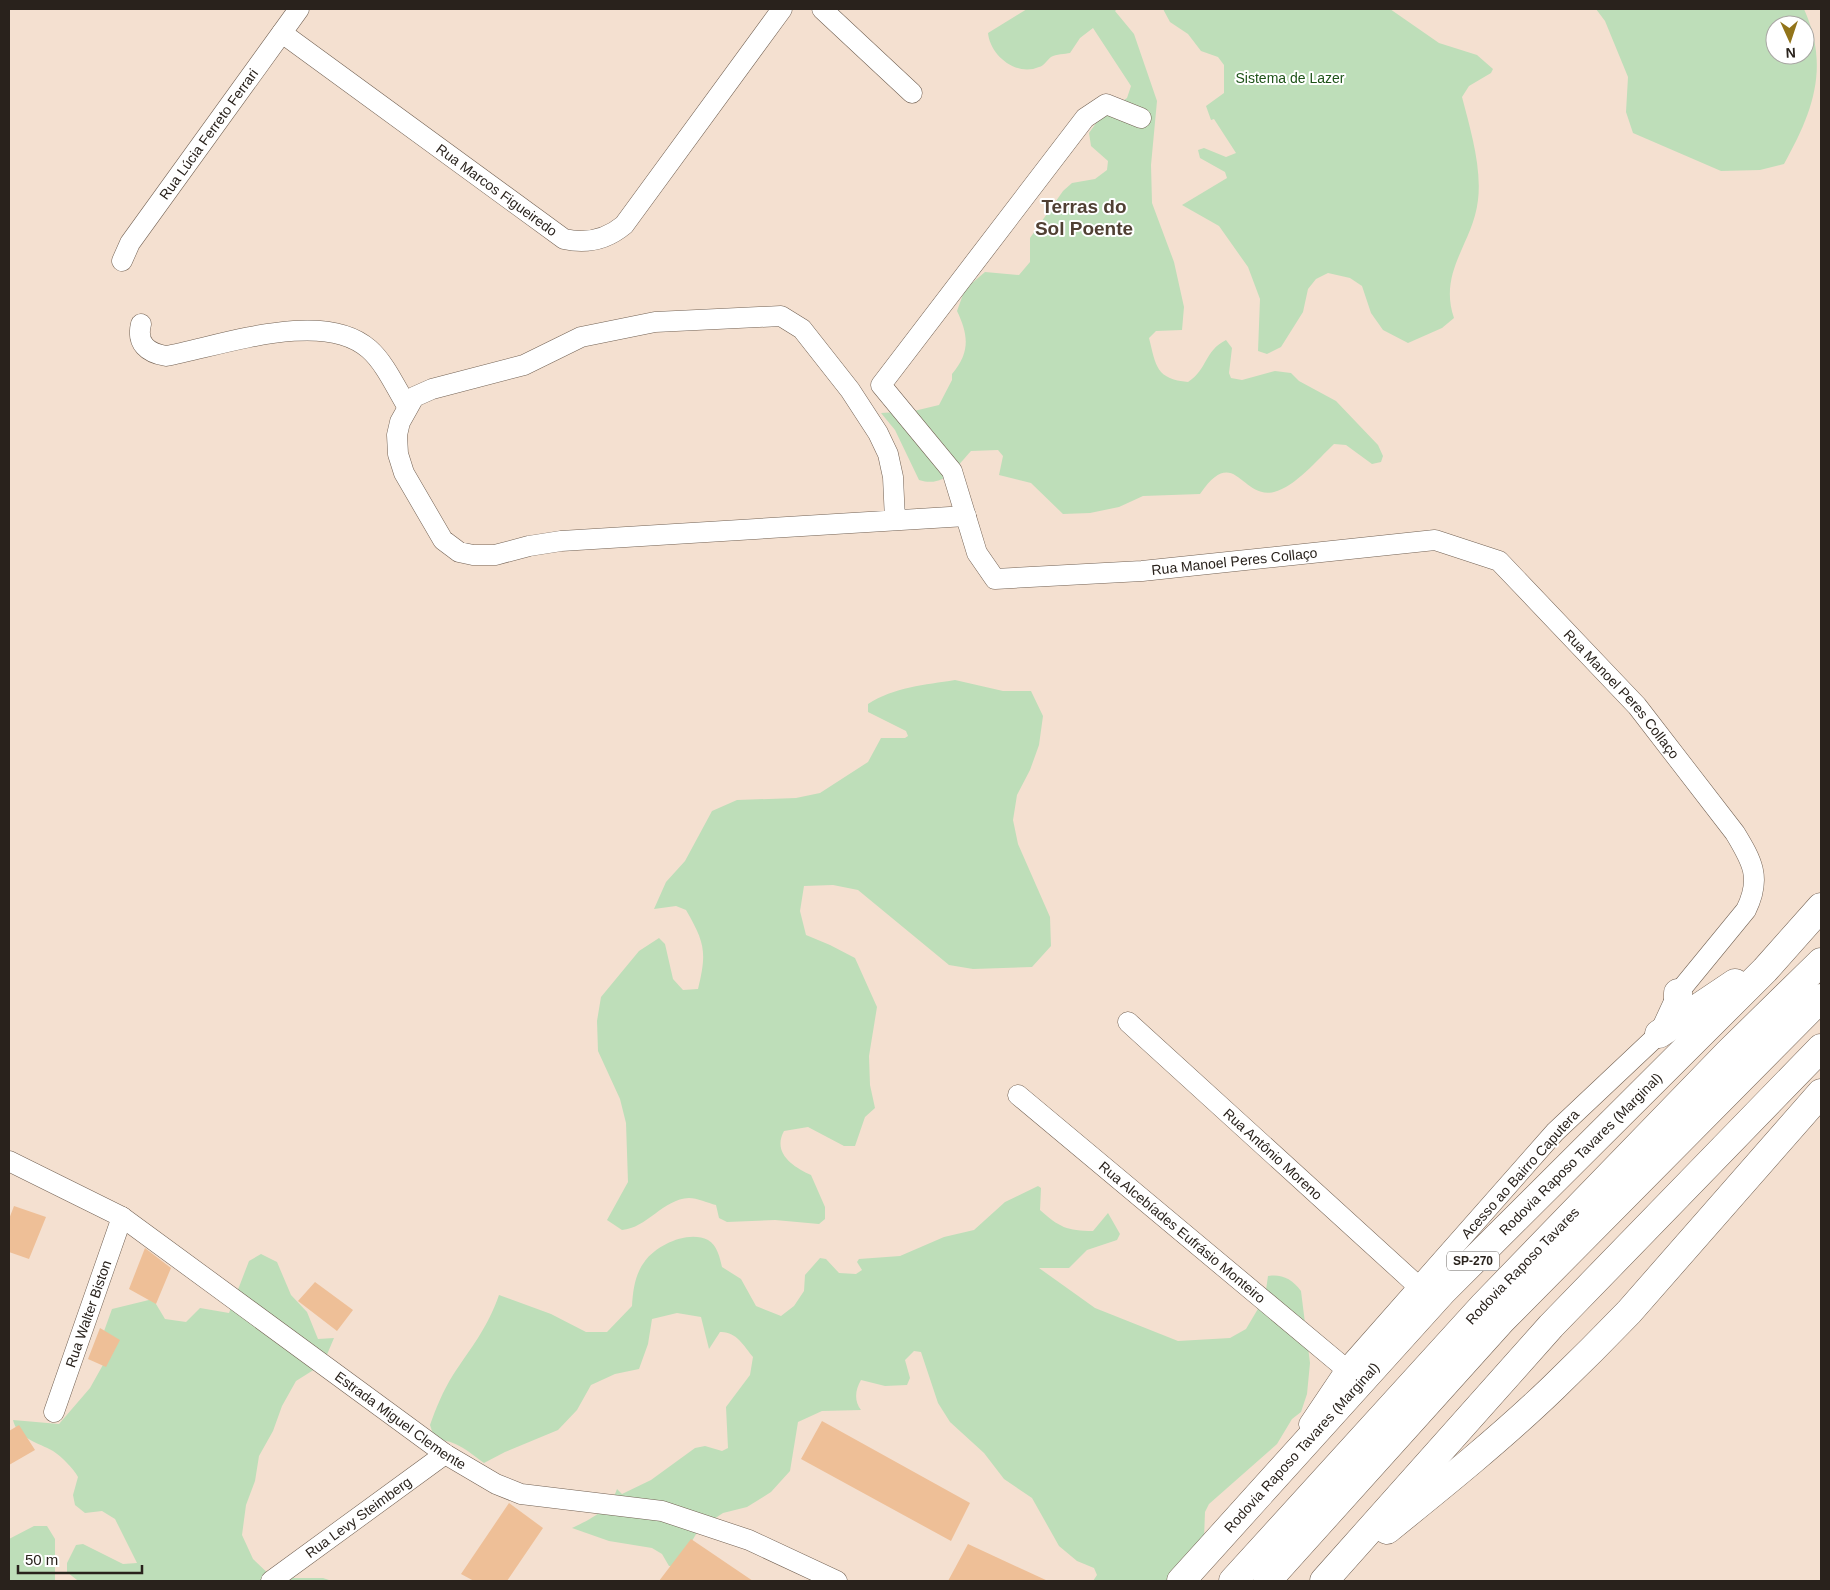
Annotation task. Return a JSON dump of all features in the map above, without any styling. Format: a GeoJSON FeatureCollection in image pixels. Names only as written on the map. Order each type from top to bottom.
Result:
{"type":"FeatureCollection","features":[{"type":"Feature","properties":{"kind":"highway","name":"Rodovia Raposo Tavares (Marginal)"},"geometry":{"type":"LineString","coordinates":[[1182,1581],[1442,1292],[1780,954],[1821,908]]}},
{"type":"Feature","properties":{"kind":"highway"},"geometry":{"type":"LineString","coordinates":[[1659,1034],[1685,1002],[1780,954]]}},
{"type":"Feature","properties":{"kind":"highway","name":"Rodovia Raposo Tavares"},"geometry":{"type":"LineString","coordinates":[[1233,1581],[1484,1305],[1729,1052],[1821,962]]}},
{"type":"Feature","properties":{"kind":"highway","name":"Rodovia Raposo Tavares"},"geometry":{"type":"LineString","coordinates":[[1267,1581],[1502,1320],[1821,998]]}},
{"type":"Feature","properties":{"kind":"highway"},"geometry":{"type":"LineString","coordinates":[[1324,1581],[1551,1326],[1821,1048]]}},
{"type":"Feature","properties":{"kind":"highway"},"geometry":{"type":"LineString","coordinates":[[1324,1581],[1468,1464],[1552,1389],[1628,1312],[1821,1093]]}},
{"type":"Feature","properties":{"kind":"street","name":"Rua Marcos Figueiredo"},"geometry":{"type":"LineString","coordinates":[[282,33],[564,239],[587,241],[609,236],[624,225],[782,9]]}},
{"type":"Feature","properties":{"kind":"street"},"geometry":{"type":"LineString","coordinates":[[822,9],[912,92]]}},
{"type":"Feature","properties":{"kind":"street","name":"Rua Lúcia Ferreto Ferrari"},"geometry":{"type":"LineString","coordinates":[[122,261],[130,243],[282,33],[293,11]]}},
{"type":"Feature","properties":{"kind":"street","name":"Rua Manoel Peres Collaço"},"geometry":{"type":"LineString","coordinates":[[1141,118],[1106,104],[1085,118],[881,385],[952,471],[977,553],[995,579],[1142,571],[1434,540],[1499,560],[1637,706],[1735,833],[1756,875],[1751,901],[1746,910],[1685,1002]]}},
{"type":"Feature","properties":{"kind":"street"},"geometry":{"type":"LineString","coordinates":[[895,520],[893,477],[888,454],[878,433],[850,390],[802,329],[781,316],[655,322],[581,336],[524,365],[432,389],[414,397],[407,406],[397,435],[398,454],[404,473],[443,540],[458,552],[473,555],[495,555],[529,546],[561,541],[966,516]]}},
{"type":"Feature","properties":{"kind":"street"},"geometry":{"type":"LineString","coordinates":[[141,324],[138,333],[140,342],[152,353],[166,356],[298,330],[337,332],[350,336],[370,350],[407,406]]}},
{"type":"Feature","properties":{"kind":"street","name":"Rua Antônio Moreno"},"geometry":{"type":"LineString","coordinates":[[1128,1022],[1419,1287]]}},
{"type":"Feature","properties":{"kind":"street","name":"Acesso ao Bairro Caputera"},"geometry":{"type":"LineString","coordinates":[[1265,1490],[1346,1369],[1555,1132],[1659,1034]]}},
{"type":"Feature","properties":{"kind":"street","name":"Rua Alcebíades Eufrásio Monteiro"},"geometry":{"type":"LineString","coordinates":[[1018,1095],[1346,1369]]}},
{"type":"Feature","properties":{"kind":"street","name":"Estrada Miguel Clemente"},"geometry":{"type":"LineString","coordinates":[[9,1161],[122,1216],[445,1454],[496,1484],[520,1494],[662,1511],[749,1540],[837,1581]]}},
{"type":"Feature","properties":{"kind":"street","name":"Rua Walter Biston"},"geometry":{"type":"LineString","coordinates":[[54,1412],[122,1216]]}},
{"type":"Feature","properties":{"kind":"street","name":"Rua Levy Steimberg"},"geometry":{"type":"LineString","coordinates":[[271,1581],[445,1454]]}},
{"type":"Feature","properties":{"kind":"green space"},"geometry":{"type":"Polygon","coordinates":[[[1027,9],[1117,9],[1115,11],[1134,34],[1157,101],[1151,165],[1152,203],[1174,262],[1184,307],[1182,330],[1156,331],[1149,338],[1159,369],[1169,378],[1188,382],[1199,372],[1214,349],[1226,340],[1232,348],[1229,373],[1231,378],[1242,380],[1275,371],[1291,373],[1299,381],[1336,401],[1378,445],[1383,456],[1381,462],[1372,464],[1346,445],[1334,444],[1298,479],[1274,492],[1263,492],[1253,489],[1238,477],[1230,473],[1222,473],[1212,480],[1200,494],[1143,496],[1119,507],[1090,513],[1063,514],[1031,483],[999,475],[1003,456],[998,450],[971,451],[943,479],[928,482],[919,480],[895,430],[881,413],[914,411],[939,405],[965,350],[964,327],[957,311],[965,289],[985,272],[1019,275],[1030,262],[1030,238],[1063,191],[1072,183],[1095,179],[1107,170],[1108,161],[1091,146],[1089,133],[1101,116],[1127,98],[1131,86],[1093,28],[1080,38],[1070,53],[1053,56],[1041,66],[1022,69],[1006,62],[994,49],[988,33],[1027,9]]]}},
{"type":"Feature","properties":{"kind":"green space","name":"Sistema de Lazer"},"geometry":{"type":"Polygon","coordinates":[[[1163,9],[1390,9],[1439,43],[1477,55],[1493,69],[1491,73],[1469,86],[1462,97],[1477,161],[1479,187],[1475,216],[1453,272],[1450,286],[1450,301],[1454,318],[1442,328],[1408,343],[1383,330],[1371,313],[1362,286],[1350,278],[1328,273],[1316,279],[1308,289],[1303,312],[1281,347],[1267,354],[1258,351],[1260,299],[1248,267],[1219,226],[1182,205],[1227,178],[1225,172],[1200,158],[1198,150],[1204,148],[1226,157],[1236,153],[1214,119],[1211,120],[1206,106],[1224,93],[1224,65],[1218,57],[1201,51],[1188,34],[1170,22],[1163,9]]]}},
{"type":"Feature","properties":{"kind":"green space"},"geometry":{"type":"Polygon","coordinates":[[[1596,9],[1804,9],[1806,15],[1765,15],[1765,65],[1815,65],[1815,45],[1816,50],[1817,70],[1815,89],[1803,126],[1784,164],[1760,170],[1721,171],[1633,133],[1626,112],[1628,77],[1605,21],[1596,9]]]}},
{"type":"Feature","properties":{"kind":"green space"},"geometry":{"type":"Polygon","coordinates":[[[955,680],[1003,691],[1031,691],[1043,716],[1039,745],[1030,770],[1017,795],[1013,820],[1018,844],[1050,917],[1051,946],[1032,967],[973,969],[949,965],[858,890],[833,885],[804,886],[800,911],[806,935],[855,958],[877,1007],[869,1056],[870,1085],[875,1108],[865,1117],[855,1146],[844,1146],[808,1127],[784,1131],[781,1139],[781,1146],[786,1158],[798,1168],[811,1175],[825,1207],[825,1219],[819,1224],[775,1220],[727,1222],[719,1218],[716,1205],[689,1198],[671,1203],[639,1224],[622,1230],[607,1220],[628,1182],[626,1123],[620,1099],[598,1051],[597,1021],[601,997],[639,951],[659,938],[665,944],[673,979],[683,990],[698,989],[703,966],[701,940],[686,910],[676,906],[654,909],[666,882],[685,861],[712,811],[737,800],[796,798],[820,793],[868,762],[881,738],[905,738],[908,736],[906,731],[868,712],[868,704],[899,690],[955,680]]]}},
{"type":"Feature","properties":{"kind":"green space"},"geometry":{"type":"Polygon","coordinates":[[[1038,1186],[1041,1188],[1040,1210],[1058,1224],[1070,1229],[1093,1231],[1108,1213],[1120,1234],[1117,1240],[1087,1250],[1069,1268],[1039,1268],[1095,1308],[1178,1341],[1230,1338],[1246,1329],[1265,1297],[1268,1276],[1286,1278],[1301,1291],[1310,1363],[1307,1394],[1301,1412],[1292,1419],[1277,1444],[1209,1504],[1205,1512],[1204,1539],[1191,1562],[1165,1581],[1093,1581],[1097,1575],[1094,1568],[1077,1561],[1059,1546],[1032,1498],[1004,1479],[984,1453],[950,1422],[938,1403],[921,1352],[914,1351],[905,1360],[910,1378],[907,1385],[885,1386],[861,1380],[856,1395],[857,1403],[861,1410],[822,1411],[798,1422],[790,1471],[771,1492],[747,1507],[723,1513],[699,1529],[685,1553],[687,1565],[669,1566],[662,1554],[652,1548],[609,1541],[572,1528],[605,1508],[610,1503],[617,1489],[622,1494],[651,1480],[695,1448],[705,1446],[722,1451],[728,1448],[726,1407],[750,1375],[753,1357],[739,1340],[726,1332],[720,1332],[709,1349],[701,1317],[677,1313],[652,1319],[648,1344],[639,1369],[615,1374],[591,1385],[577,1410],[558,1430],[484,1463],[455,1444],[435,1440],[430,1425],[440,1400],[453,1375],[484,1328],[499,1295],[551,1314],[586,1332],[607,1332],[632,1306],[637,1277],[650,1255],[665,1245],[682,1238],[700,1237],[714,1245],[722,1267],[741,1279],[756,1306],[781,1316],[794,1306],[804,1291],[805,1275],[820,1258],[826,1259],[839,1273],[856,1274],[862,1270],[857,1262],[859,1259],[900,1256],[944,1237],[974,1230],[1005,1202],[1038,1186]]]}},
{"type":"Feature","properties":{"kind":"green space"},"geometry":{"type":"Polygon","coordinates":[[[261,1254],[277,1262],[291,1295],[307,1312],[318,1339],[334,1338],[323,1364],[296,1381],[282,1406],[273,1431],[259,1456],[255,1481],[246,1505],[242,1535],[253,1559],[273,1578],[323,1578],[332,1581],[77,1580],[67,1572],[67,1563],[76,1545],[83,1544],[123,1564],[137,1563],[115,1519],[102,1511],[85,1513],[75,1505],[73,1495],[78,1477],[64,1459],[24,1436],[15,1426],[13,1420],[59,1424],[90,1388],[104,1363],[103,1334],[112,1309],[153,1299],[165,1319],[186,1322],[200,1308],[229,1313],[249,1261],[261,1254]]]}},
{"type":"Feature","properties":{"kind":"green space"},"geometry":{"type":"Polygon","coordinates":[[[34,1526],[47,1526],[55,1539],[55,1581],[9,1581],[9,1539],[34,1526]]]}},
{"type":"Feature","properties":{"kind":"building"},"geometry":{"type":"Polygon","coordinates":[[[14,1206],[46,1217],[29,1259],[9,1252],[9,1219],[14,1206]]]}},
{"type":"Feature","properties":{"kind":"building"},"geometry":{"type":"Polygon","coordinates":[[[145,1248],[171,1268],[156,1304],[129,1289],[145,1248]]]}},
{"type":"Feature","properties":{"kind":"building"},"geometry":{"type":"Polygon","coordinates":[[[315,1282],[353,1310],[337,1331],[298,1301],[315,1282]]]}},
{"type":"Feature","properties":{"kind":"building"},"geometry":{"type":"Polygon","coordinates":[[[100,1328],[120,1340],[106,1367],[88,1359],[100,1328]]]}},
{"type":"Feature","properties":{"kind":"building"},"geometry":{"type":"Polygon","coordinates":[[[822,1421],[970,1503],[951,1541],[801,1459],[822,1421]]]}},
{"type":"Feature","properties":{"kind":"building"},"geometry":{"type":"Polygon","coordinates":[[[19,1425],[35,1450],[9,1465],[9,1431],[19,1425]]]}},
{"type":"Feature","properties":{"kind":"building"},"geometry":{"type":"Polygon","coordinates":[[[509,1503],[543,1528],[507,1581],[474,1581],[461,1574],[509,1503]]]}},
{"type":"Feature","properties":{"kind":"building"},"geometry":{"type":"Polygon","coordinates":[[[691,1539],[753,1581],[659,1581],[691,1539]]]}},
{"type":"Feature","properties":{"kind":"building"},"geometry":{"type":"Polygon","coordinates":[[[968,1544],[1048,1581],[948,1581],[968,1544]]]}},
{"type":"Feature","properties":{"kind":"district","name":"Terras do Sol Poente"},"geometry":{"type":"Point","coordinates":[1084,217]}}]}
